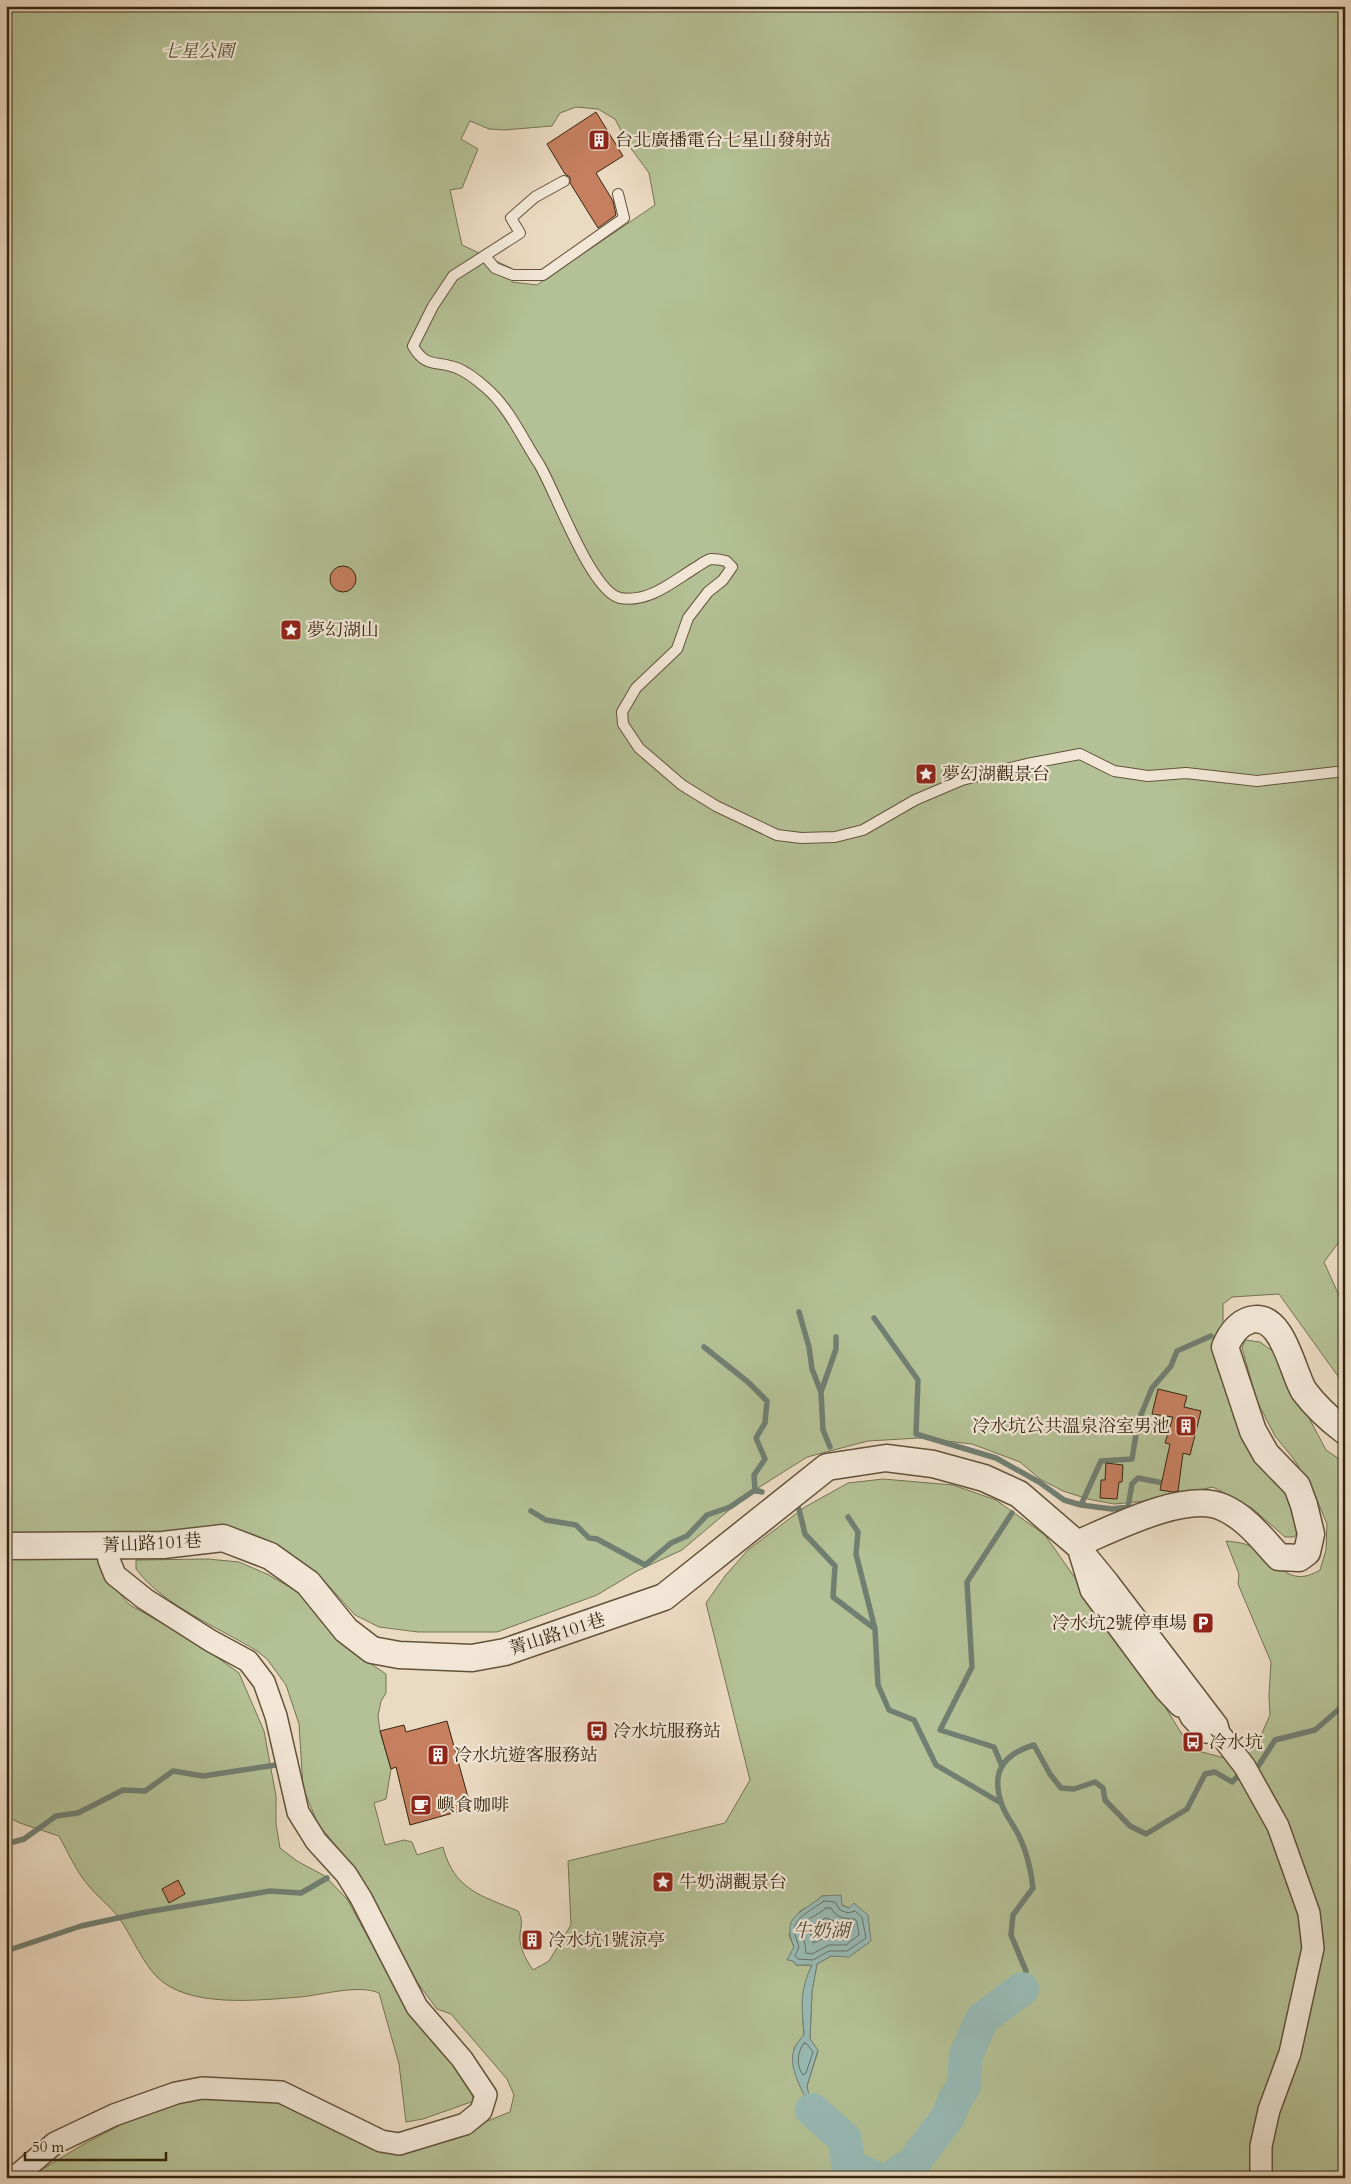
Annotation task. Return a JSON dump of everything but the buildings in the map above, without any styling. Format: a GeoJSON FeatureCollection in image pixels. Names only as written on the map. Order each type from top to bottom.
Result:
{"type":"FeatureCollection","features":[{"type":"Feature","properties":{"kind":"street"},"geometry":{"type":"LineString","coordinates":[[1077,1544],[1154,1512],[1189,1503],[1221,1506],[1241,1518],[1279,1557],[1299,1558],[1307,1552],[1311,1534],[1297,1486],[1266,1454],[1254,1431],[1225,1347],[1230,1334],[1244,1322],[1253,1319],[1265,1321],[1280,1334],[1303,1389],[1325,1416],[1345,1431]]}},
{"type":"Feature","properties":{"kind":"street","name":"菁山路101巷"},"geometry":{"type":"LineString","coordinates":[[6,1546],[163,1545],[223,1538],[270,1556],[308,1584],[346,1630],[372,1650],[399,1655],[472,1658],[505,1652],[664,1597],[827,1467],[886,1458],[933,1464],[984,1478],[1019,1494],[1077,1544]]}},
{"type":"Feature","properties":{"kind":"street"},"geometry":{"type":"LineString","coordinates":[[1077,1544],[1091,1590],[1165,1690],[1205,1732],[1219,1733]]}},
{"type":"Feature","properties":{"kind":"street"},"geometry":{"type":"LineString","coordinates":[[1077,1544],[1103,1588],[1176,1685],[1191,1717]]}},
{"type":"Feature","properties":{"kind":"street"},"geometry":{"type":"LineString","coordinates":[[1077,1544],[1217,1725],[1219,1733],[1245,1767],[1278,1826],[1309,1913],[1313,1948],[1290,2053],[1269,2110],[1261,2146],[1261,2178]]}},
{"type":"Feature","properties":{"kind":"street"},"geometry":{"type":"LineString","coordinates":[[14,2178],[55,2143],[114,2115],[176,2093],[202,2088],[281,2092],[381,2141],[399,2144],[465,2124],[481,2111],[486,2096],[462,2059],[417,2008],[361,1898],[346,1874],[316,1841],[298,1812],[276,1716],[264,1682],[248,1661],[194,1631],[145,1599],[115,1575],[106,1546]]}},
{"type":"Feature","properties":{"kind":"street"},"geometry":{"type":"LineString","coordinates":[[1165,1690],[1181,1716],[1200,1737],[1219,1733]]}},
{"type":"Feature","properties":{"kind":"lane"},"geometry":{"type":"LineString","coordinates":[[564,181],[535,197],[511,218],[520,233],[454,276],[443,288],[413,346],[419,357],[433,364],[456,368],[487,388],[513,420],[547,477],[556,502],[590,566],[603,586],[618,597],[632,598],[652,595],[710,559],[726,561],[732,567],[723,580],[708,592],[688,618],[677,649],[636,688],[622,712],[623,724],[639,748],[682,786],[716,806],[777,835],[801,838],[835,837],[863,830],[915,800],[962,780],[1027,764],[1080,754],[1114,771],[1148,776],[1186,773],[1257,781],[1345,771]]}},
{"type":"Feature","properties":{"kind":"lane"},"geometry":{"type":"LineString","coordinates":[[485,256],[495,268],[513,275],[543,275],[624,218],[618,194]]}},
{"type":"Feature","properties":{"kind":"green space","name":"七星公園"},"geometry":{"type":"Polygon","coordinates":[[[6,6],[1345,6],[1345,1246],[1339,1242],[1324,1262],[1345,1309],[1345,1386],[1279,1294],[1232,1297],[1223,1304],[1223,1332],[1294,1508],[1299,1531],[1294,1537],[1285,1537],[1252,1508],[1213,1487],[1148,1501],[1114,1504],[1088,1499],[1063,1491],[1040,1479],[1020,1462],[972,1444],[919,1438],[868,1441],[807,1457],[747,1495],[682,1550],[637,1571],[597,1595],[497,1632],[418,1632],[379,1627],[355,1615],[319,1575],[267,1544],[159,1533],[97,1532],[102,1574],[130,1605],[197,1643],[239,1673],[264,1731],[276,1796],[276,1824],[280,1848],[297,1861],[325,1876],[347,1899],[382,1963],[414,2014],[466,2076],[474,2101],[423,2119],[406,2122],[399,2064],[379,1993],[351,1990],[264,2000],[224,2000],[186,1994],[170,1986],[151,1971],[120,1919],[84,1880],[59,1836],[20,1823],[6,1816],[6,6]],[[576,107],[560,113],[552,126],[504,130],[489,129],[470,121],[461,139],[478,149],[462,188],[450,190],[462,245],[513,269],[512,282],[537,285],[655,205],[649,173],[630,147],[615,119],[598,109],[576,107]]]}},
{"type":"Feature","properties":{"kind":"green space"},"geometry":{"type":"Polygon","coordinates":[[[1245,1340],[1260,1342],[1274,1352],[1326,1450],[1345,1463],[1345,2178],[28,2178],[84,2144],[141,2114],[191,2097],[289,2102],[378,2148],[480,2124],[510,2112],[514,2095],[507,2079],[451,2014],[437,2009],[417,1982],[392,1941],[358,1872],[318,1824],[303,1788],[299,1724],[286,1685],[267,1659],[257,1651],[192,1615],[161,1594],[136,1569],[136,1560],[208,1559],[239,1562],[269,1575],[303,1595],[323,1624],[346,1647],[386,1674],[386,1693],[381,1701],[378,1716],[380,1731],[391,1769],[386,1799],[374,1803],[385,1845],[404,1840],[412,1842],[417,1855],[443,1847],[454,1873],[471,1890],[518,1911],[521,1923],[521,1945],[525,1957],[533,1970],[549,1961],[571,1925],[568,1861],[725,1823],[750,1780],[706,1603],[725,1576],[748,1550],[805,1507],[848,1483],[883,1479],[953,1485],[996,1500],[1045,1535],[1164,1705],[1191,1749],[1228,1759],[1259,1740],[1270,1715],[1271,1662],[1238,1584],[1239,1574],[1226,1541],[1253,1547],[1283,1570],[1299,1577],[1320,1570],[1326,1550],[1327,1524],[1312,1488],[1293,1458],[1275,1436],[1257,1401],[1242,1348],[1245,1340]],[[822,1896],[813,1904],[800,1911],[789,1935],[794,1947],[793,1961],[796,1965],[812,1965],[805,1983],[802,2007],[804,2035],[794,2048],[797,2079],[811,2108],[807,2086],[818,2051],[810,2039],[812,1991],[817,1964],[831,1956],[849,1956],[849,1908],[842,1905],[833,1896],[822,1896]]]}},
{"type":"Feature","properties":{"kind":"water","name":"牛奶湖"},"geometry":{"type":"Polygon","coordinates":[[[841,1895],[842,1905],[849,1908],[854,1903],[868,1915],[871,1941],[849,1957],[831,1956],[817,1964],[812,1991],[810,2039],[818,2050],[807,2086],[812,2110],[797,2080],[794,2071],[793,2055],[795,2047],[804,2035],[803,1992],[812,1965],[796,1965],[793,1961],[787,1960],[794,1947],[790,1936],[790,1928],[792,1921],[801,1911],[822,1896],[841,1895]]]}},
{"type":"Feature","properties":{"kind":"waterway"},"geometry":{"type":"LineString","coordinates":[[799,1312],[809,1347],[812,1369],[821,1392],[823,1430],[830,1447]]}},
{"type":"Feature","properties":{"kind":"waterway"},"geometry":{"type":"LineString","coordinates":[[874,1318],[918,1380],[916,1434],[996,1458],[1039,1482],[1064,1500],[1081,1505],[1112,1509],[1128,1507],[1132,1484],[1138,1478],[1168,1484]]}},
{"type":"Feature","properties":{"kind":"waterway"},"geometry":{"type":"LineString","coordinates":[[1081,1505],[1101,1461],[1132,1459],[1138,1422],[1152,1388],[1171,1366],[1177,1351],[1211,1336]]}},
{"type":"Feature","properties":{"kind":"waterway"},"geometry":{"type":"LineString","coordinates":[[821,1392],[836,1349],[836,1337]]}},
{"type":"Feature","properties":{"kind":"waterway"},"geometry":{"type":"LineString","coordinates":[[704,1347],[748,1382],[767,1401],[765,1423],[756,1438],[765,1459],[754,1475],[755,1490]]}},
{"type":"Feature","properties":{"kind":"waterway"},"geometry":{"type":"LineString","coordinates":[[531,1511],[546,1520],[576,1525],[589,1538],[597,1539],[645,1565],[671,1543],[687,1536],[707,1515],[730,1507],[755,1490],[762,1492]]}},
{"type":"Feature","properties":{"kind":"waterway"},"geometry":{"type":"LineString","coordinates":[[799,1509],[805,1534],[835,1566],[833,1597],[875,1629]]}},
{"type":"Feature","properties":{"kind":"waterway"},"geometry":{"type":"LineString","coordinates":[[1001,1764],[994,1747],[940,1730],[972,1667],[967,1582],[1012,1513]]}},
{"type":"Feature","properties":{"kind":"waterway"},"geometry":{"type":"LineString","coordinates":[[848,1517],[858,1532],[856,1554],[875,1629],[878,1685],[889,1710],[914,1720],[936,1765],[1001,1803]]}},
{"type":"Feature","properties":{"kind":"waterway"},"geometry":{"type":"LineString","coordinates":[[1259,1765],[1275,1740],[1315,1730],[1345,1704]]}},
{"type":"Feature","properties":{"kind":"waterway"},"geometry":{"type":"LineString","coordinates":[[1022,1989],[1026,1971],[1011,1935],[1013,1915],[1033,1888],[1024,1848],[1004,1811],[998,1791],[999,1773],[1002,1765],[1008,1759],[1015,1753],[1034,1745],[1050,1774],[1061,1788],[1074,1789],[1095,1782],[1103,1788],[1105,1800],[1130,1826],[1146,1834],[1187,1809],[1205,1774],[1215,1772],[1232,1782],[1237,1777]]}},
{"type":"Feature","properties":{"kind":"waterway"},"geometry":{"type":"LineString","coordinates":[[6,1844],[24,1839],[56,1816],[78,1813],[123,1790],[145,1791],[173,1771],[203,1776],[276,1765]]}},
{"type":"Feature","properties":{"kind":"waterway"},"geometry":{"type":"LineString","coordinates":[[6,1951],[81,1926],[141,1913],[270,1891],[301,1893],[327,1878]]}},
{"type":"Feature","properties":{"kind":"waterway"},"geometry":{"type":"LineString","coordinates":[[891,2178],[913,2163],[948,2117],[954,2101],[964,2086],[966,2055],[982,2019],[1022,1989]]}},
{"type":"Feature","properties":{"kind":"waterway"},"geometry":{"type":"LineString","coordinates":[[812,2110],[845,2139],[848,2165],[875,2178]]}},
{"type":"Feature","properties":{"kind":"place","name":"台北廣播電台七星山發射站"},"geometry":{"type":"Point","coordinates":[599,140]}},
{"type":"Feature","properties":{"kind":"place","name":"夢幻湖山"},"geometry":{"type":"Point","coordinates":[291,630]}},
{"type":"Feature","properties":{"kind":"place","name":"夢幻湖觀景台"},"geometry":{"type":"Point","coordinates":[926,774]}},
{"type":"Feature","properties":{"kind":"place","name":"冷水坑公共溫泉浴室男池"},"geometry":{"type":"Point","coordinates":[1186,1426]}},
{"type":"Feature","properties":{"kind":"place","name":"冷水坑2號停車場"},"geometry":{"type":"Point","coordinates":[1203,1623]}},
{"type":"Feature","properties":{"kind":"place","name":"冷水坑服務站"},"geometry":{"type":"Point","coordinates":[597,1731]}},
{"type":"Feature","properties":{"kind":"place","name":"冷水坑"},"geometry":{"type":"Point","coordinates":[1193,1742]}},
{"type":"Feature","properties":{"kind":"place","name":"冷水坑遊客服務站"},"geometry":{"type":"Point","coordinates":[438,1755]}},
{"type":"Feature","properties":{"kind":"place","name":"嶼食咖啡"},"geometry":{"type":"Point","coordinates":[421,1805]}},
{"type":"Feature","properties":{"kind":"place","name":"牛奶湖觀景台"},"geometry":{"type":"Point","coordinates":[663,1882]}},
{"type":"Feature","properties":{"kind":"place","name":"冷水坑1號涼亭"},"geometry":{"type":"Point","coordinates":[532,1940]}}]}
